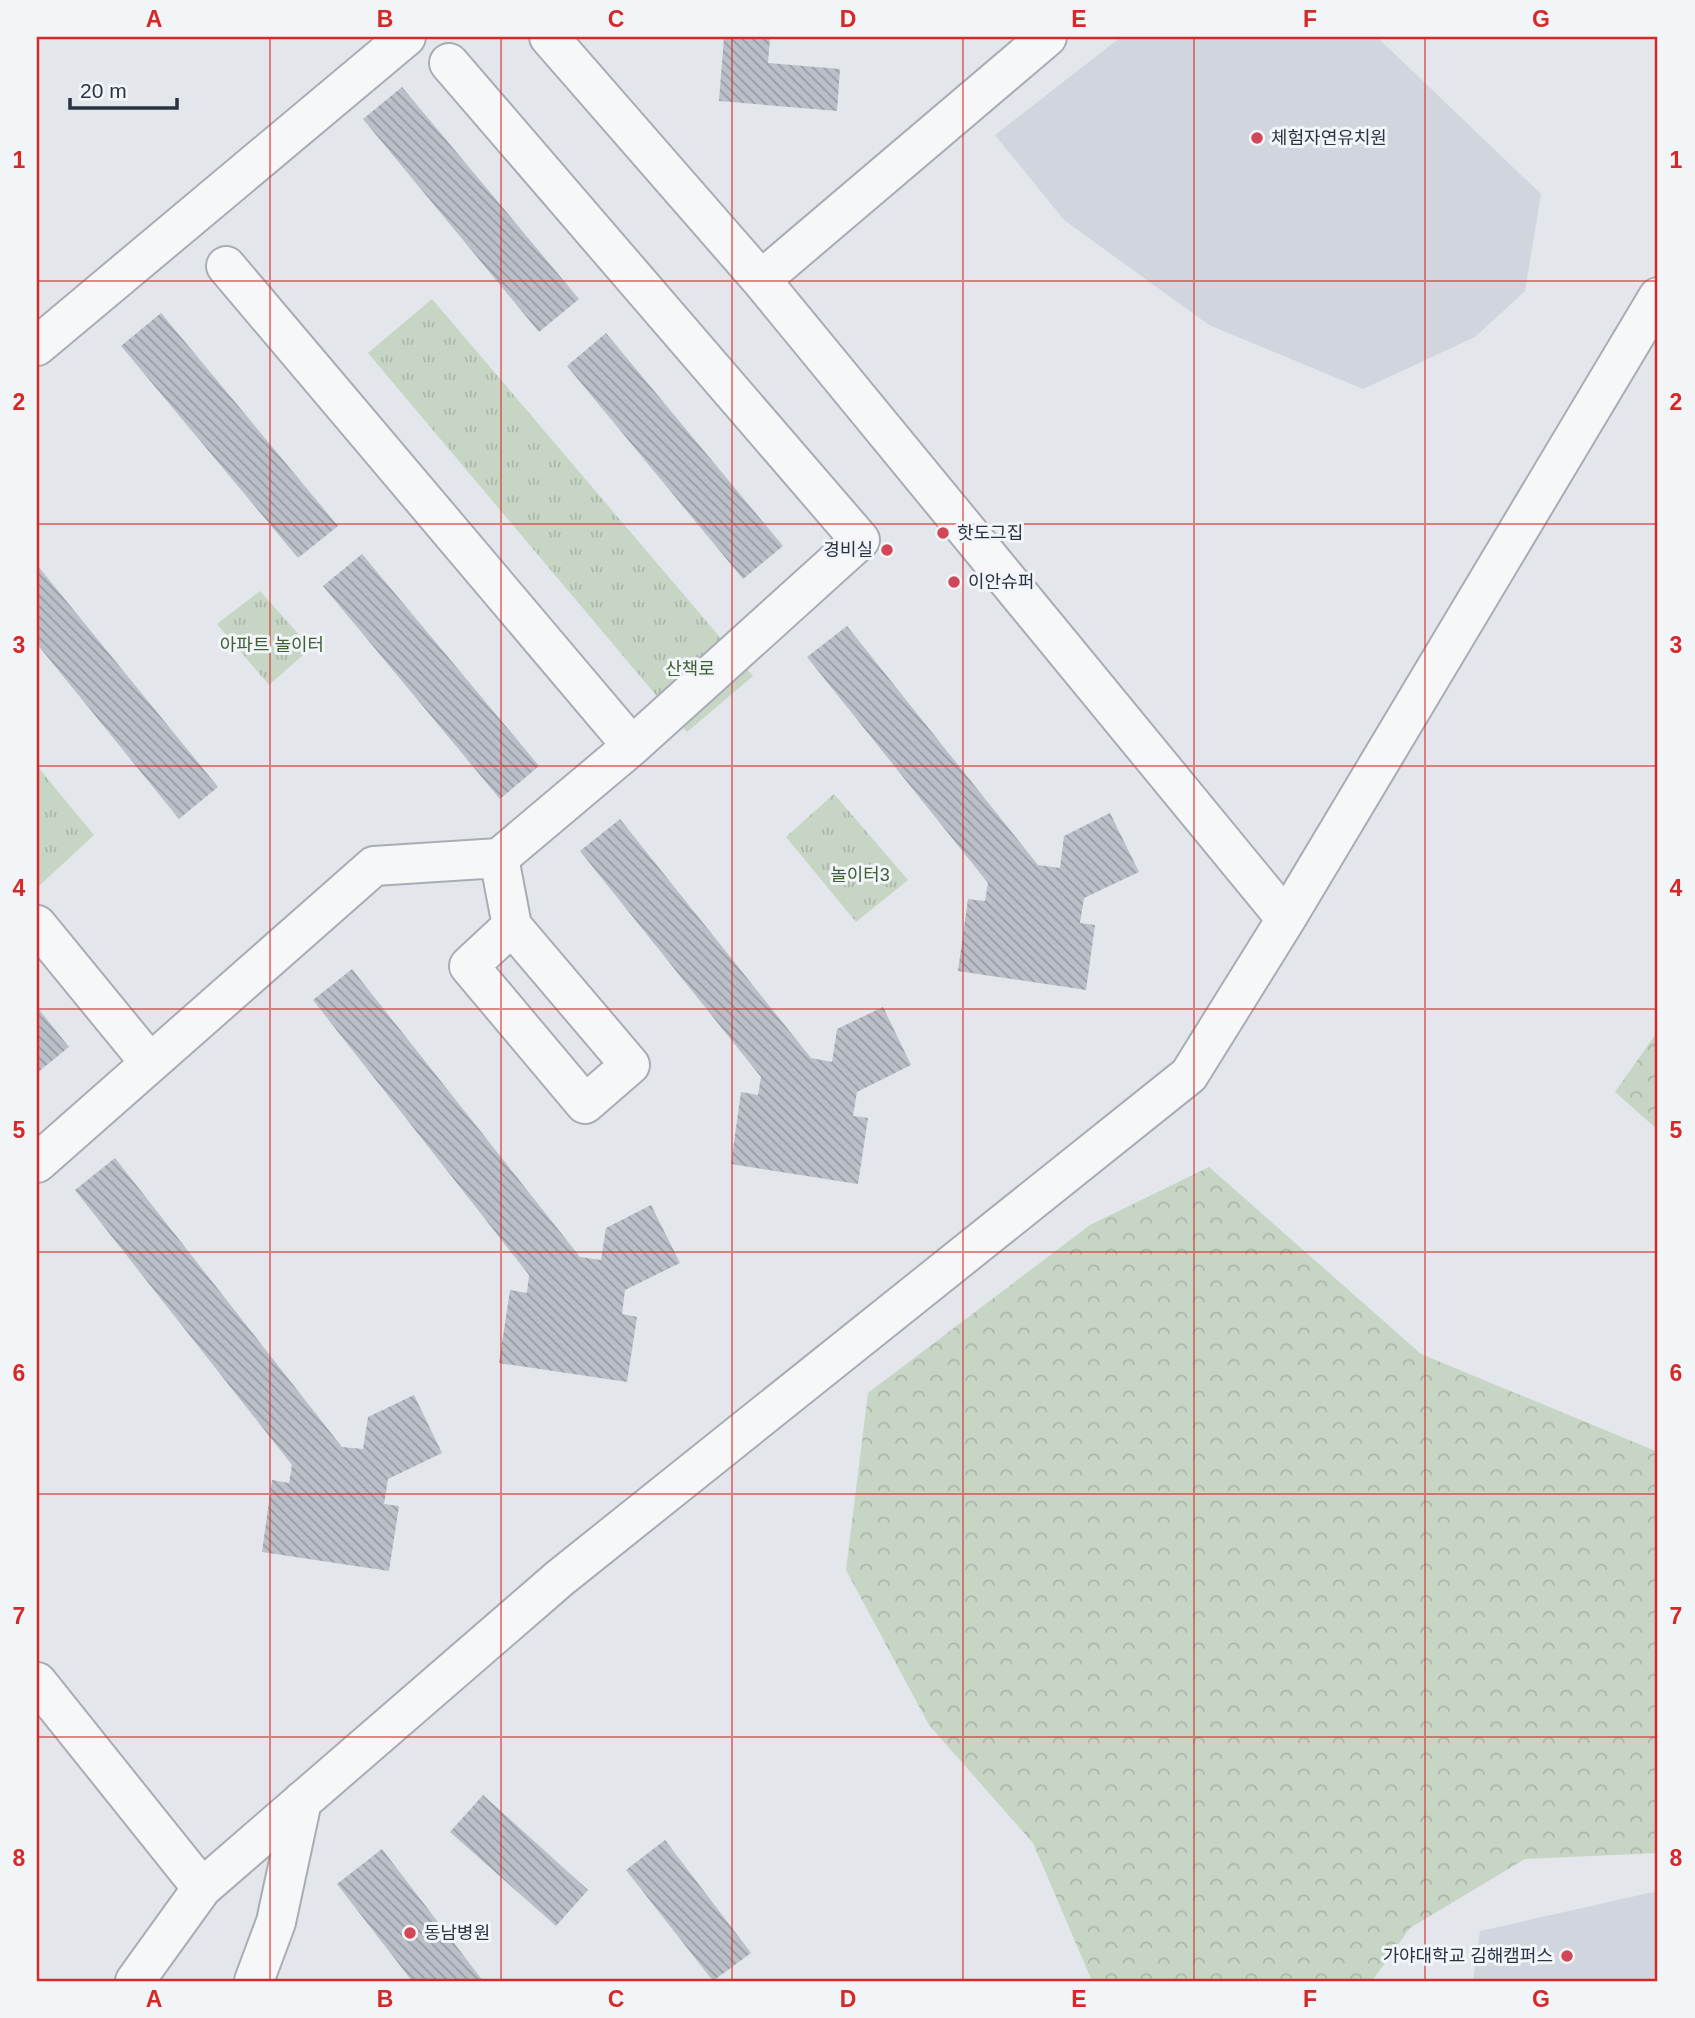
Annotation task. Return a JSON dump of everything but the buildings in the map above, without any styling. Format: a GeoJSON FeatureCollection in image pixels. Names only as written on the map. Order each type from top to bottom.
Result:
{"type":"FeatureCollection","features":[{"type":"Feature","properties":{"kind":"street"},"geometry":{"type":"LineString","coordinates":[[37,346],[406,37]]}},
{"type":"Feature","properties":{"kind":"street"},"geometry":{"type":"LineString","coordinates":[[549,37],[761,280],[1286,919]]}},
{"type":"Feature","properties":{"kind":"street"},"geometry":{"type":"LineString","coordinates":[[761,280],[1047,37]]}},
{"type":"Feature","properties":{"kind":"street"},"geometry":{"type":"LineString","coordinates":[[37,1163],[374,866],[499,858],[632,746],[860,540],[449,63]]}},
{"type":"Feature","properties":{"kind":"street"},"geometry":{"type":"LineString","coordinates":[[226,266],[632,746]]}},
{"type":"Feature","properties":{"kind":"street"},"geometry":{"type":"LineString","coordinates":[[135,1981],[202,1888],[560,1578],[1189,1075],[1286,919],[1658,297]]}},
{"type":"Feature","properties":{"kind":"street"},"geometry":{"type":"LineString","coordinates":[[499,858],[512,926]]}},
{"type":"Feature","properties":{"kind":"street"},"geometry":{"type":"LineString","coordinates":[[37,925],[150,1063]]}},
{"type":"Feature","properties":{"kind":"street"},"geometry":{"type":"LineString","coordinates":[[37,1682],[202,1888]]}},
{"type":"Feature","properties":{"kind":"street"},"geometry":{"type":"LineString","coordinates":[[254,1981],[276,1922],[302,1801]]}},
{"type":"Feature","properties":{"kind":"shaded area"},"geometry":{"type":"Polygon","coordinates":[[[1121,37],[1377,37],[1541,194],[1525,291],[1475,337],[1363,389],[1209,325],[1064,220],[995,135],[1121,37]]]}},
{"type":"Feature","properties":{"kind":"shaded area","name":"가야대학교 김해캠퍼스"},"geometry":{"type":"Polygon","coordinates":[[[1658,1891],[1658,1981],[1473,1981],[1480,1931],[1658,1891]]]}},
{"type":"Feature","properties":{"kind":"green space","name":"산책로"},"geometry":{"type":"Polygon","coordinates":[[[432,299],[753,676],[687,732],[368,353],[432,299]]]}},
{"type":"Feature","properties":{"kind":"green space","name":"아파트 놀이터"},"geometry":{"type":"Polygon","coordinates":[[[260,591],[311,648],[269,685],[217,624],[260,591]]]}},
{"type":"Feature","properties":{"kind":"green space"},"geometry":{"type":"Polygon","coordinates":[[[37,766],[94,835],[39,886],[37,883],[37,766]]]}},
{"type":"Feature","properties":{"kind":"green space","name":"놀이터3"},"geometry":{"type":"Polygon","coordinates":[[[834,794],[908,880],[856,922],[786,837],[834,794]]]}},
{"type":"Feature","properties":{"kind":"green space"},"geometry":{"type":"Polygon","coordinates":[[[1658,1031],[1658,1130],[1615,1092],[1658,1031]]]}},
{"type":"Feature","properties":{"kind":"green space"},"geometry":{"type":"Polygon","coordinates":[[[1209,1167],[1421,1354],[1658,1452],[1658,1853],[1525,1859],[1410,1928],[1372,1981],[1092,1981],[1033,1843],[929,1725],[846,1570],[868,1393],[1090,1225],[1209,1167]]]}},
{"type":"Feature","properties":{"kind":"place","name":"체험자연유치원"},"geometry":{"type":"Point","coordinates":[1257,138]}},
{"type":"Feature","properties":{"kind":"place","name":"핫도그집"},"geometry":{"type":"Point","coordinates":[943,533]}},
{"type":"Feature","properties":{"kind":"place","name":"경비실"},"geometry":{"type":"Point","coordinates":[887,550]}},
{"type":"Feature","properties":{"kind":"place","name":"이안슈퍼"},"geometry":{"type":"Point","coordinates":[954,582]}},
{"type":"Feature","properties":{"kind":"place","name":"동남병원"},"geometry":{"type":"Point","coordinates":[410,1933]}},
{"type":"Feature","properties":{"kind":"place","name":"가야대학교 김해캠퍼스"},"geometry":{"type":"Point","coordinates":[1567,1956]}}]}
